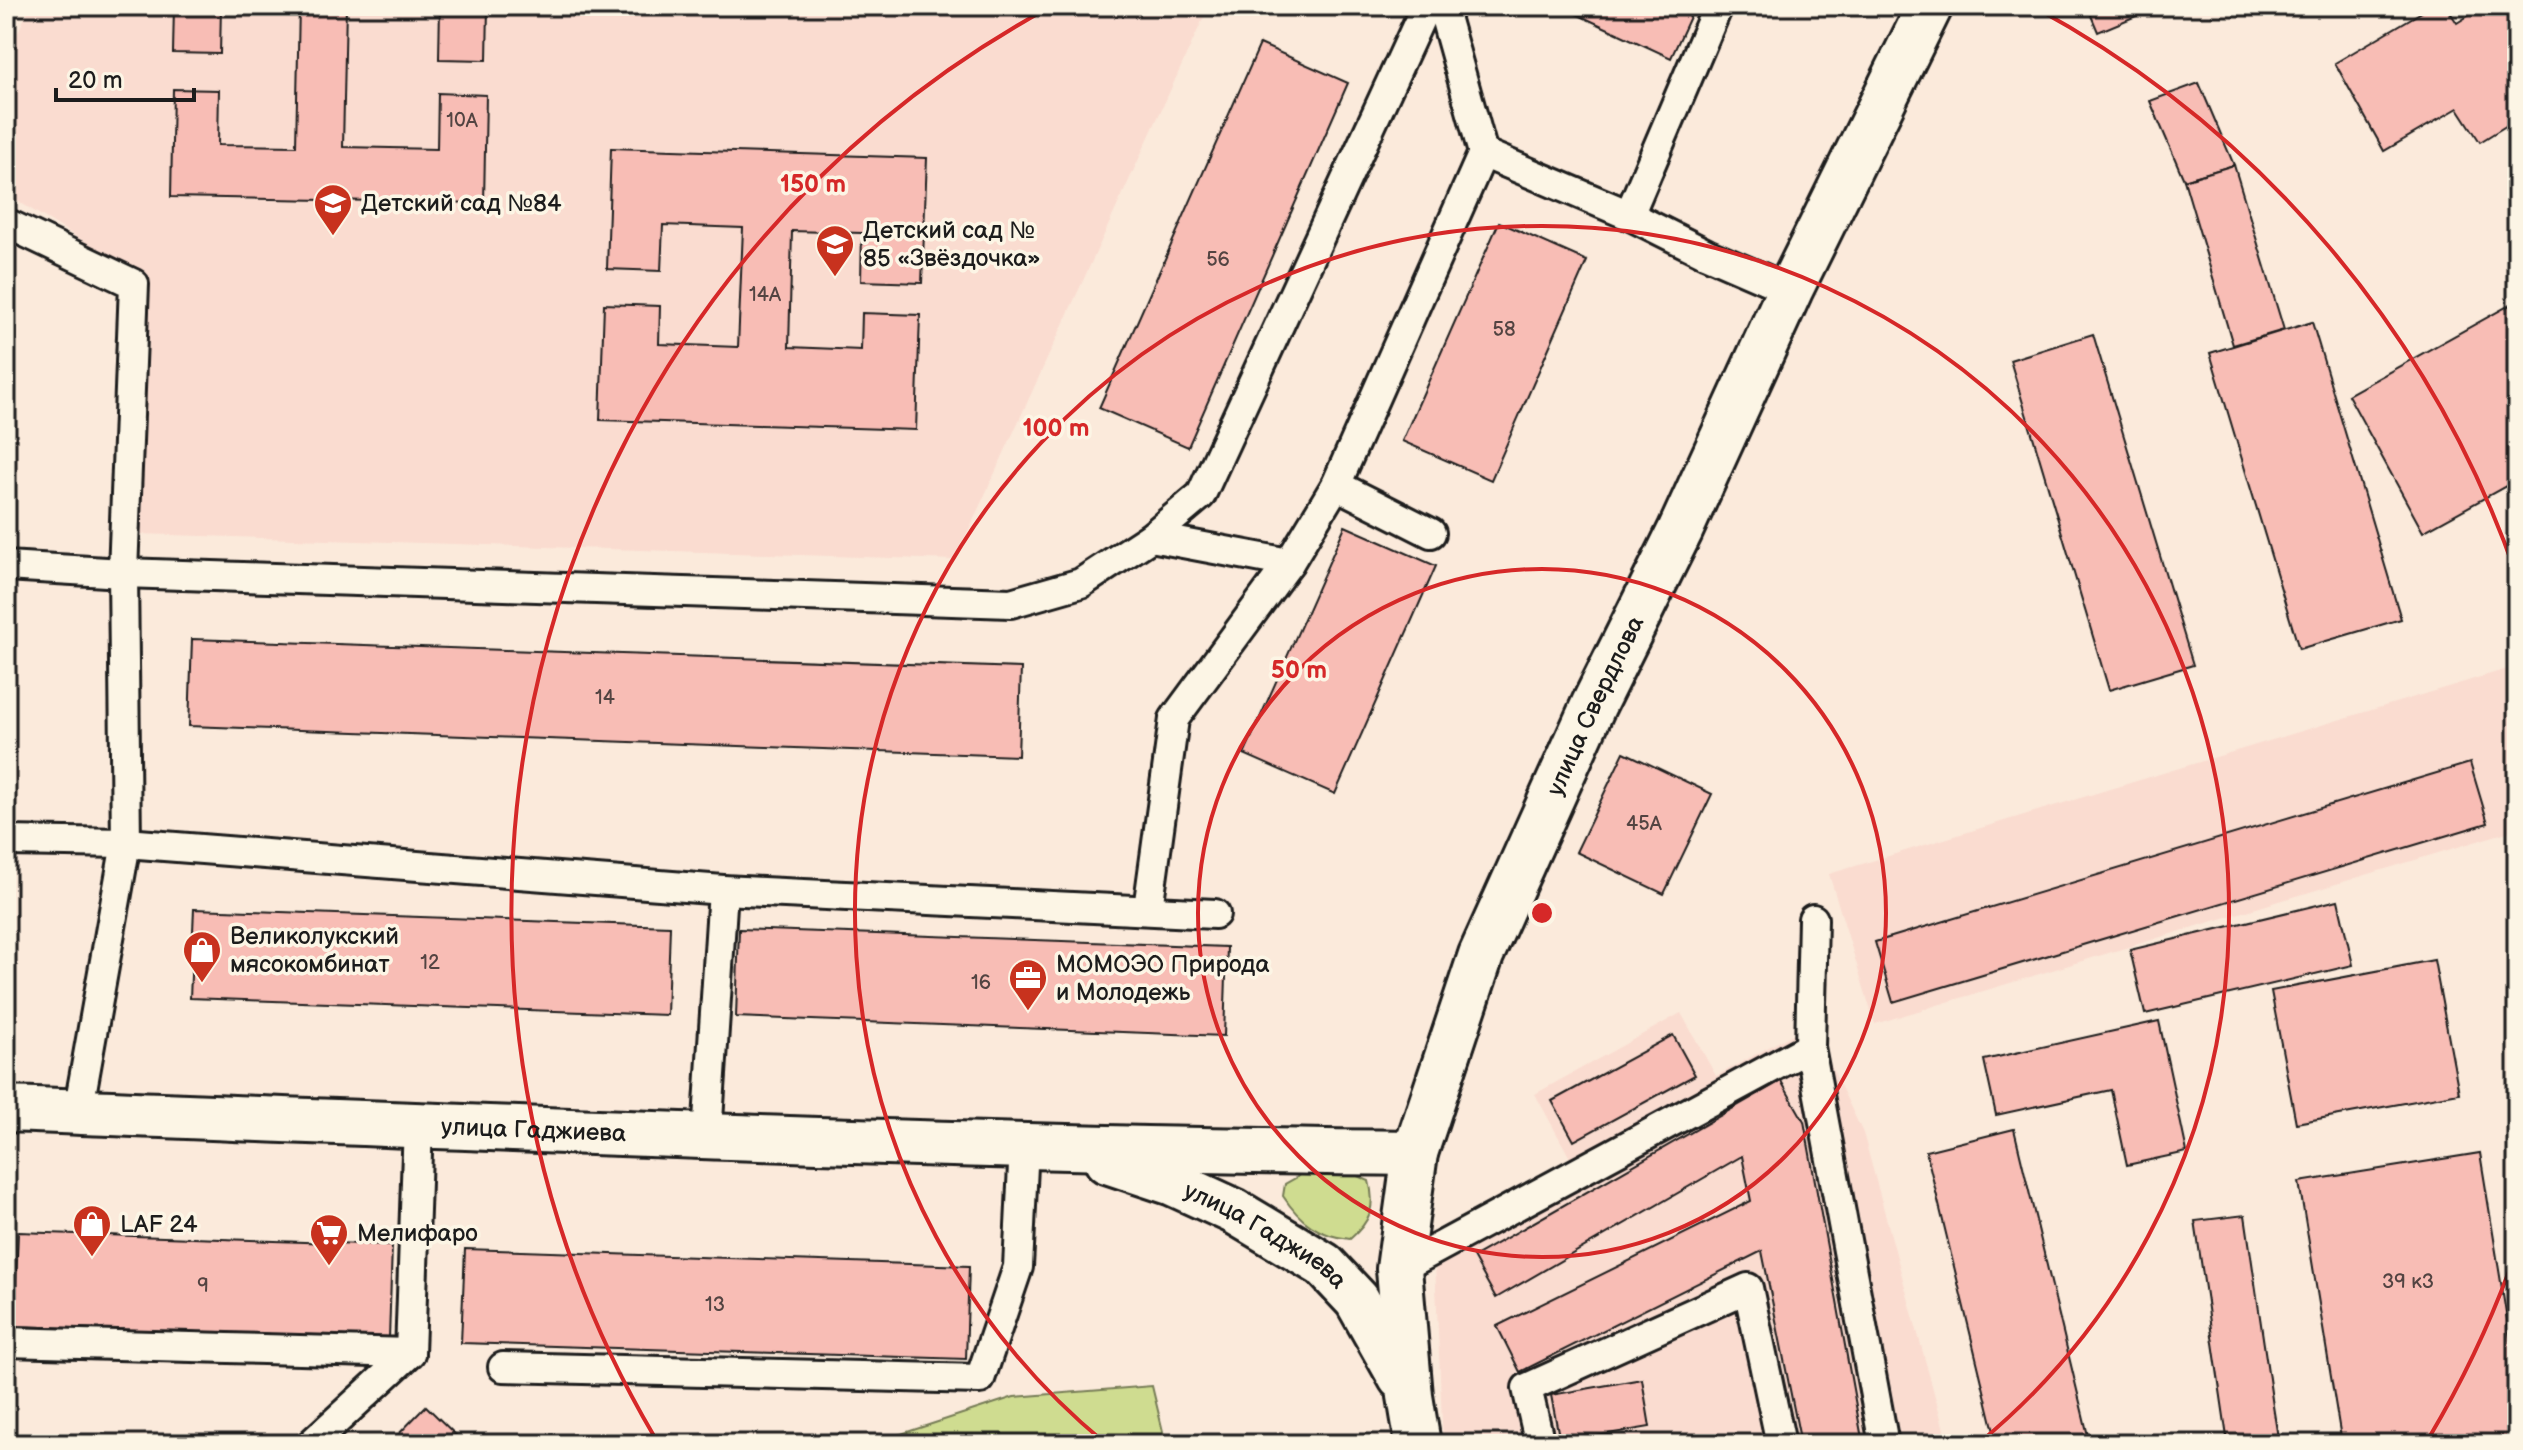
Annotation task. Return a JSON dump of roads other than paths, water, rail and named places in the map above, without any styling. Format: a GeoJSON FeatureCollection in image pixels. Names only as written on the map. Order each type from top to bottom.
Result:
{"type":"FeatureCollection","features":[{"type":"Feature","properties":{"kind":"street","name":"улица Свердлова"},"geometry":{"type":"LineString","coordinates":[[1418,1444],[1410,1396],[1399,1269],[1415,1153],[1481,955],[1594,704],[1680,531],[1790,290],[1930,6]]}},
{"type":"Feature","properties":{"kind":"street","name":"улица Гаджиева"},"geometry":{"type":"LineString","coordinates":[[6,1109],[707,1136],[1236,1152],[1415,1153]]}},
{"type":"Feature","properties":{"kind":"street","name":"улица Гаджиева"},"geometry":{"type":"LineString","coordinates":[[1044,1145],[1173,1183],[1266,1229],[1324,1265],[1357,1300],[1390,1354],[1410,1396]]}},
{"type":"Feature","properties":{"kind":"lane"},"geometry":{"type":"LineString","coordinates":[[6,566],[123,573],[1011,603],[1081,583],[1151,537],[1201,495],[1426,6]]}},
{"type":"Feature","properties":{"kind":"lane"},"geometry":{"type":"LineString","coordinates":[[1148,909],[1174,719],[1289,563],[1336,485],[1483,153],[1442,6]]}},
{"type":"Feature","properties":{"kind":"lane"},"geometry":{"type":"LineString","coordinates":[[1629,215],[1718,6]]}},
{"type":"Feature","properties":{"kind":"lane"},"geometry":{"type":"LineString","coordinates":[[1483,153],[1629,215],[1707,254],[1790,290]]}},
{"type":"Feature","properties":{"kind":"lane"},"geometry":{"type":"LineString","coordinates":[[6,223],[134,284],[123,573],[126,843],[78,1112]]}},
{"type":"Feature","properties":{"kind":"lane"},"geometry":{"type":"LineString","coordinates":[[1336,485],[1431,533]]}},
{"type":"Feature","properties":{"kind":"lane"},"geometry":{"type":"LineString","coordinates":[[1151,537],[1289,563]]}},
{"type":"Feature","properties":{"kind":"lane"},"geometry":{"type":"LineString","coordinates":[[6,841],[126,843],[723,890],[1215,914]]}},
{"type":"Feature","properties":{"kind":"lane"},"geometry":{"type":"LineString","coordinates":[[707,1136],[723,890]]}},
{"type":"Feature","properties":{"kind":"lane"},"geometry":{"type":"LineString","coordinates":[[1813,919],[1810,1047],[1884,1444]]}},
{"type":"Feature","properties":{"kind":"lane"},"geometry":{"type":"LineString","coordinates":[[1399,1269],[1810,1047]]}},
{"type":"Feature","properties":{"kind":"lane"},"geometry":{"type":"LineString","coordinates":[[311,1444],[410,1353],[418,1124]]}},
{"type":"Feature","properties":{"kind":"lane"},"geometry":{"type":"LineString","coordinates":[[503,1367],[980,1379],[1018,1267],[1044,1145]]}},
{"type":"Feature","properties":{"kind":"lane"},"geometry":{"type":"LineString","coordinates":[[1540,1444],[1527,1388],[1748,1288],[1781,1444]]}},
{"type":"Feature","properties":{"kind":"lane"},"geometry":{"type":"LineString","coordinates":[[6,1342],[410,1353]]}},
{"type":"Feature","properties":{"kind":"place","name":"Детский сад №84"},"geometry":{"type":"Point","coordinates":[333,237]}},
{"type":"Feature","properties":{"kind":"place","name":"Детский сад № 85 «Звёздочка»"},"geometry":{"type":"Point","coordinates":[835,278]}},
{"type":"Feature","properties":{"kind":"place","name":"Великолукский мясокомбинат"},"geometry":{"type":"Point","coordinates":[202,984]}},
{"type":"Feature","properties":{"kind":"place","name":"МОМОЭО Природа и Молодежь"},"geometry":{"type":"Point","coordinates":[1028,1012]}},
{"type":"Feature","properties":{"kind":"place","name":"LAF 24"},"geometry":{"type":"Point","coordinates":[92,1258]}},
{"type":"Feature","properties":{"kind":"place","name":"Мелифаро"},"geometry":{"type":"Point","coordinates":[329,1267]}}]}
